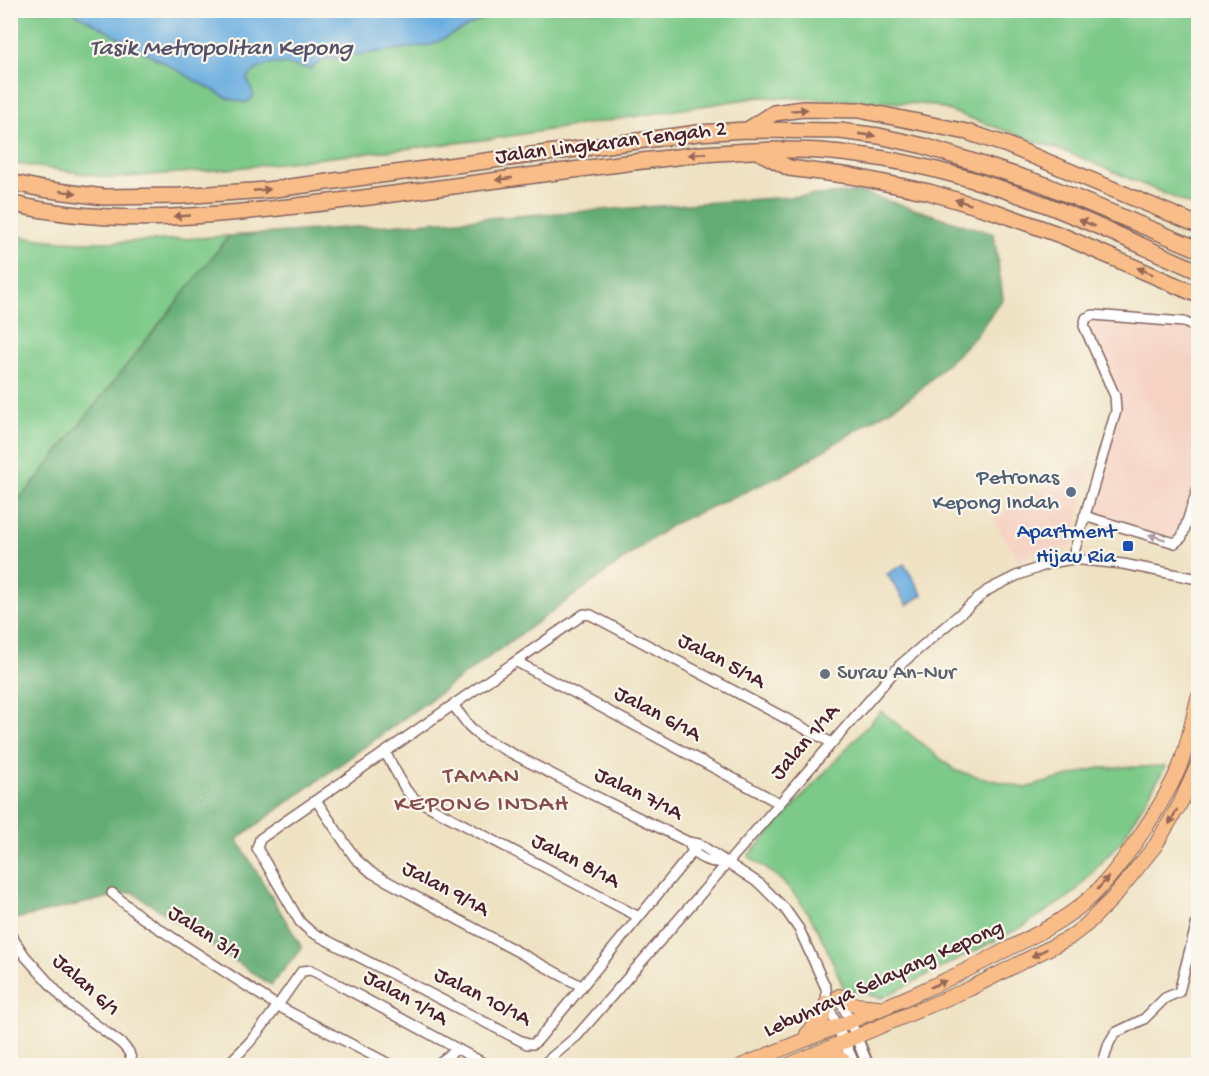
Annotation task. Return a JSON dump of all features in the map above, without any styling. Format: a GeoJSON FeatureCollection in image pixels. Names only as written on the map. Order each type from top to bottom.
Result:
{"type":"FeatureCollection","features":[{"type":"Feature","properties":{"kind":"highway"},"geometry":{"type":"LineString","coordinates":[[746,130],[774,113],[803,109],[859,110],[944,127],[1007,145],[1198,225]]}},
{"type":"Feature","properties":{"kind":"highway","name":"Jalan Lingkaran Tengah 2"},"geometry":{"type":"LineString","coordinates":[[10,182],[42,189],[104,197],[180,196],[267,190],[698,133],[746,130],[840,131],[879,136],[924,146],[1042,183],[1198,249]]}},
{"type":"Feature","properties":{"kind":"highway","name":"Jalan Lingkaran Tengah 2"},"geometry":{"type":"LineString","coordinates":[[10,203],[41,211],[104,218],[179,216],[366,198],[702,153],[756,150],[841,152],[918,166],[1038,202],[1198,272]]}},
{"type":"Feature","properties":{"kind":"highway"},"geometry":{"type":"LineString","coordinates":[[756,150],[789,168],[851,176],[929,192],[996,212],[1063,236],[1198,295]]}},
{"type":"Feature","properties":{"kind":"main road"},"geometry":{"type":"LineString","coordinates":[[1180,286],[1198,301]]}},
{"type":"Feature","properties":{"kind":"main road","name":"Lebuhraya Selayang Kepong"},"geometry":{"type":"LineString","coordinates":[[741,1065],[962,974],[1055,924],[1093,894],[1119,864],[1152,817],[1179,768],[1198,698]]}},
{"type":"Feature","properties":{"kind":"main road","name":"Lebuhraya Selayang Kepong"},"geometry":{"type":"LineString","coordinates":[[786,1065],[969,989],[1069,938],[1086,925],[1113,898],[1155,846],[1180,804],[1198,764]]}},
{"type":"Feature","properties":{"kind":"main road"},"geometry":{"type":"LineString","coordinates":[[794,1044],[819,1024],[833,999],[856,1005],[884,1006]]}},
{"type":"Feature","properties":{"kind":"main road"},"geometry":{"type":"LineString","coordinates":[[814,1054],[837,1056],[850,1065]]}},
{"type":"Feature","properties":{"kind":"street"},"geometry":{"type":"LineString","coordinates":[[1072,559],[1116,411],[1115,396],[1084,327],[1086,318],[1093,315],[1184,322],[1195,327],[1198,333]]}},
{"type":"Feature","properties":{"kind":"street"},"geometry":{"type":"LineString","coordinates":[[1084,516],[1175,543],[1182,537],[1198,488]]}},
{"type":"Feature","properties":{"kind":"street","name":"Jalan 1/1A"},"geometry":{"type":"LineString","coordinates":[[541,1065],[577,1036],[726,862],[900,665],[988,590],[1016,576],[1051,563],[1072,559],[1123,564],[1198,579]]}},
{"type":"Feature","properties":{"kind":"street","name":"Jalan 5/1A"},"geometry":{"type":"LineString","coordinates":[[517,662],[576,619],[584,614],[591,615],[832,743]]}},
{"type":"Feature","properties":{"kind":"street"},"geometry":{"type":"LineString","coordinates":[[316,800],[517,662]]}},
{"type":"Feature","properties":{"kind":"street","name":"Jalan 6/1A"},"geometry":{"type":"LineString","coordinates":[[517,662],[779,803]]}},
{"type":"Feature","properties":{"kind":"street","name":"Jalan 7/1A"},"geometry":{"type":"LineString","coordinates":[[453,705],[469,726],[483,738],[693,845],[714,863],[726,862],[768,891],[799,929],[833,999]]}},
{"type":"Feature","properties":{"kind":"street","name":"Jalan 8/1A"},"geometry":{"type":"LineString","coordinates":[[385,752],[406,790],[415,799],[639,917]]}},
{"type":"Feature","properties":{"kind":"street","name":"Jalan 10/1A"},"geometry":{"type":"LineString","coordinates":[[316,800],[260,839],[257,849],[300,922],[311,932],[527,1044],[533,1044],[538,1040],[639,917],[693,845]]}},
{"type":"Feature","properties":{"kind":"street","name":"Jalan 9/1A"},"geometry":{"type":"LineString","coordinates":[[316,800],[355,858],[372,873],[581,986]]}},
{"type":"Feature","properties":{"kind":"street","name":"Jalan 3/1"},"geometry":{"type":"LineString","coordinates":[[112,893],[141,917],[276,1005],[393,1065]]}},
{"type":"Feature","properties":{"kind":"street"},"geometry":{"type":"LineString","coordinates":[[1102,1065],[1115,1033],[1144,1018],[1165,998],[1179,992],[1198,918]]}},
{"type":"Feature","properties":{"kind":"street","name":"Jalan 6/1"},"geometry":{"type":"LineString","coordinates":[[10,934],[25,956],[68,1003],[122,1044],[129,1052],[133,1065]]}},
{"type":"Feature","properties":{"kind":"street","name":"Jalan 1/1A"},"geometry":{"type":"LineString","coordinates":[[276,1005],[302,971],[311,970],[489,1065]]}},
{"type":"Feature","properties":{"kind":"street"},"geometry":{"type":"LineString","coordinates":[[833,999],[850,1038],[855,1065]]}},
{"type":"Feature","properties":{"kind":"street"},"geometry":{"type":"LineString","coordinates":[[225,1065],[240,1053],[260,1030],[276,1005]]}},
{"type":"Feature","properties":{"kind":"street"},"geometry":{"type":"LineString","coordinates":[[850,1038],[868,1065]]}},
{"type":"Feature","properties":{"kind":"street"},"geometry":{"type":"LineString","coordinates":[[435,1065],[457,1049]]}},
{"type":"Feature","properties":{"kind":"shaded area"},"geometry":{"type":"Polygon","coordinates":[[[1093,319],[1187,327],[1191,329],[1198,343],[1198,476],[1175,539],[1089,513],[1121,409],[1120,395],[1088,327],[1089,322],[1093,319]]]}},
{"type":"Feature","properties":{"kind":"shaded area"},"geometry":{"type":"Polygon","coordinates":[[[1093,459],[1071,547],[1032,554],[1018,561],[993,519],[1093,459]]]}},
{"type":"Feature","properties":{"kind":"green space"},"geometry":{"type":"Polygon","coordinates":[[[10,11],[1198,11],[1198,208],[1077,156],[933,105],[872,101],[759,97],[491,139],[218,170],[114,178],[11,163],[10,11]]]}},
{"type":"Feature","properties":{"kind":"green space"},"geometry":{"type":"Polygon","coordinates":[[[860,192],[994,234],[1003,298],[975,337],[914,395],[785,474],[673,524],[237,839],[302,948],[271,985],[132,892],[11,920],[10,508],[31,486],[229,236],[860,192]]]}},
{"type":"Feature","properties":{"kind":"green space"},"geometry":{"type":"Polygon","coordinates":[[[11,235],[92,242],[229,236],[31,486],[11,508],[11,235]]]}},
{"type":"Feature","properties":{"kind":"green space"},"geometry":{"type":"Polygon","coordinates":[[[881,711],[956,771],[1025,788],[1099,768],[1166,766],[1122,840],[1073,894],[1022,927],[882,998],[844,989],[819,932],[803,905],[782,881],[748,856],[881,711]]]}},
{"type":"Feature","properties":{"kind":"water","name":"Tasik Metropolitan Kepong"},"geometry":{"type":"Polygon","coordinates":[[[71,11],[494,11],[491,15],[431,45],[326,59],[309,69],[276,64],[262,67],[247,78],[254,96],[246,103],[227,98],[71,11]]]}},
{"type":"Feature","properties":{"kind":"water"},"geometry":{"type":"Polygon","coordinates":[[[904,564],[923,595],[907,605],[887,574],[904,564]]]}},
{"type":"Feature","properties":{"kind":"place","name":"Petronas Kepong Indah"},"geometry":{"type":"Point","coordinates":[1071,492]}},
{"type":"Feature","properties":{"kind":"place","name":"Apartment Hijau Ria"},"geometry":{"type":"Point","coordinates":[1128,546]}},
{"type":"Feature","properties":{"kind":"place","name":"Surau An-Nur"},"geometry":{"type":"Point","coordinates":[825,674]}},
{"type":"Feature","properties":{"kind":"district","name":"TAMAN KEPONG INDAH"},"geometry":{"type":"Point","coordinates":[482,791]}}]}
